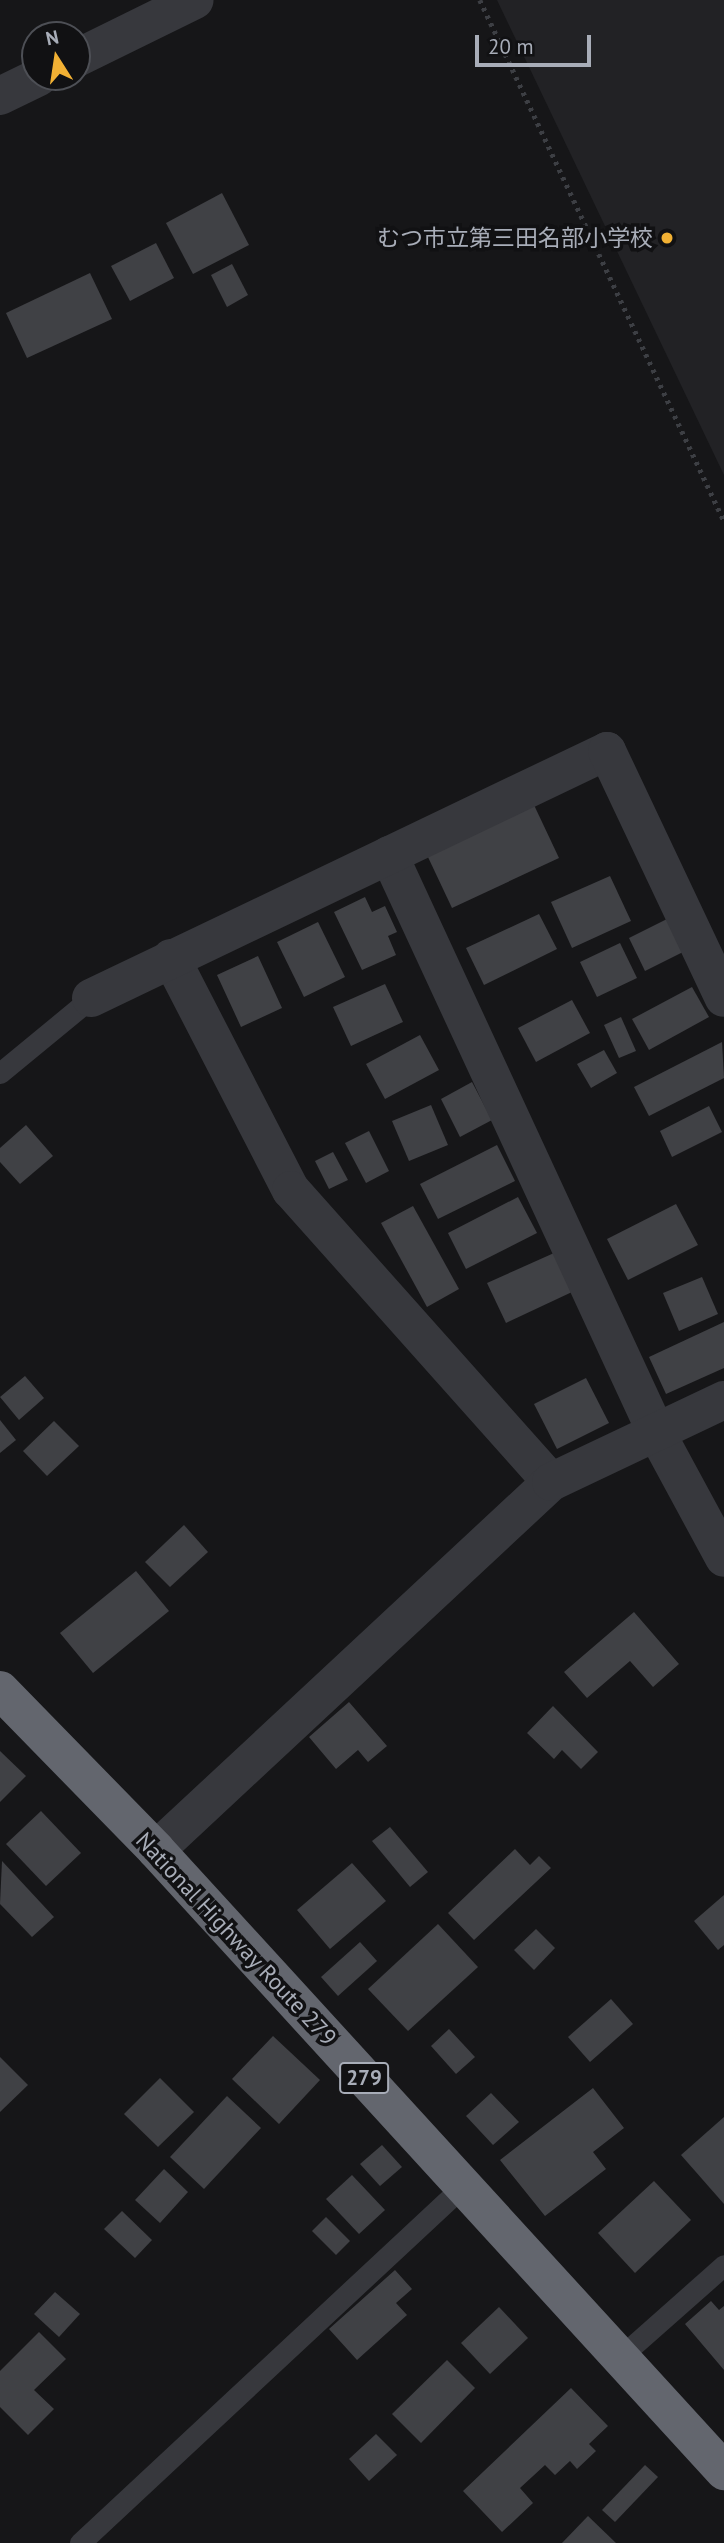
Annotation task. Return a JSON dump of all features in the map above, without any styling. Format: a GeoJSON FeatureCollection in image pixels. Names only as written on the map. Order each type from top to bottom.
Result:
{"type":"FeatureCollection","features":[{"type":"Feature","properties":{"kind":"highway","name":"National Highway Route 279"},"geometry":{"type":"LineString","coordinates":[[0,1690],[156,1850],[724,2471]]}},
{"type":"Feature","properties":{"kind":"street"},"geometry":{"type":"LineString","coordinates":[[91,51],[195,0]]}},
{"type":"Feature","properties":{"kind":"street"},"geometry":{"type":"LineString","coordinates":[[0,96],[21,86]]}},
{"type":"Feature","properties":{"kind":"street"},"geometry":{"type":"LineString","coordinates":[[91,999],[171,958],[607,751],[724,998]]}},
{"type":"Feature","properties":{"kind":"street"},"geometry":{"type":"LineString","coordinates":[[389,855],[656,1432],[724,1558]]}},
{"type":"Feature","properties":{"kind":"street"},"geometry":{"type":"LineString","coordinates":[[171,958],[291,1190],[551,1482]]}},
{"type":"Feature","properties":{"kind":"street"},"geometry":{"type":"LineString","coordinates":[[156,1850],[551,1482],[724,1400]]}},
{"type":"Feature","properties":{"kind":"lane"},"geometry":{"type":"LineString","coordinates":[[0,1073],[91,999]]}},
{"type":"Feature","properties":{"kind":"lane"},"geometry":{"type":"LineString","coordinates":[[80,2543],[463,2186]]}},
{"type":"Feature","properties":{"kind":"lane"},"geometry":{"type":"LineString","coordinates":[[619,2358],[724,2265]]}},
{"type":"Feature","properties":{"kind":"path"},"geometry":{"type":"LineString","coordinates":[[480,0],[724,521]]}},
{"type":"Feature","properties":{"kind":"shaded area","name":"むつ市立第三田名部小学校"},"geometry":{"type":"Polygon","coordinates":[[[497,0],[724,0],[724,475],[497,0]]]}},
{"type":"Feature","properties":{"kind":"building"},"geometry":{"type":"Polygon","coordinates":[[[222,193],[249,245],[193,274],[166,223],[222,193]]]}},
{"type":"Feature","properties":{"kind":"building"},"geometry":{"type":"Polygon","coordinates":[[[156,243],[174,278],[130,301],[111,266],[156,243]]]}},
{"type":"Feature","properties":{"kind":"building"},"geometry":{"type":"Polygon","coordinates":[[[232,264],[248,295],[227,307],[211,275],[232,264]]]}},
{"type":"Feature","properties":{"kind":"building"},"geometry":{"type":"Polygon","coordinates":[[[90,273],[112,319],[27,358],[6,313],[90,273]]]}},
{"type":"Feature","properties":{"kind":"building"},"geometry":{"type":"Polygon","coordinates":[[[534,805],[559,858],[452,908],[427,855],[534,805]]]}},
{"type":"Feature","properties":{"kind":"building"},"geometry":{"type":"Polygon","coordinates":[[[610,876],[631,921],[572,948],[551,902],[610,876]]]}},
{"type":"Feature","properties":{"kind":"building"},"geometry":{"type":"Polygon","coordinates":[[[365,897],[372,912],[385,906],[397,932],[388,936],[396,955],[362,970],[334,912],[365,897]]]}},
{"type":"Feature","properties":{"kind":"building"},"geometry":{"type":"Polygon","coordinates":[[[539,914],[557,949],[484,985],[466,948],[539,914]]]}},
{"type":"Feature","properties":{"kind":"building"},"geometry":{"type":"Polygon","coordinates":[[[669,918],[685,951],[645,971],[629,938],[669,918]]]}},
{"type":"Feature","properties":{"kind":"building"},"geometry":{"type":"Polygon","coordinates":[[[318,922],[345,977],[304,997],[277,942],[318,922]]]}},
{"type":"Feature","properties":{"kind":"building"},"geometry":{"type":"Polygon","coordinates":[[[620,943],[637,978],[597,997],[580,962],[620,943]]]}},
{"type":"Feature","properties":{"kind":"building"},"geometry":{"type":"Polygon","coordinates":[[[258,956],[282,1008],[241,1027],[217,975],[258,956]]]}},
{"type":"Feature","properties":{"kind":"building"},"geometry":{"type":"Polygon","coordinates":[[[385,984],[403,1022],[351,1046],[333,1007],[385,984]]]}},
{"type":"Feature","properties":{"kind":"building"},"geometry":{"type":"Polygon","coordinates":[[[692,987],[709,1017],[649,1050],[632,1019],[692,987]]]}},
{"type":"Feature","properties":{"kind":"building"},"geometry":{"type":"Polygon","coordinates":[[[572,1000],[590,1033],[536,1062],[518,1028],[572,1000]]]}},
{"type":"Feature","properties":{"kind":"building"},"geometry":{"type":"Polygon","coordinates":[[[621,1017],[636,1051],[619,1058],[604,1025],[621,1017]]]}},
{"type":"Feature","properties":{"kind":"building"},"geometry":{"type":"Polygon","coordinates":[[[420,1035],[439,1070],[385,1099],[366,1064],[420,1035]]]}},
{"type":"Feature","properties":{"kind":"building"},"geometry":{"type":"Polygon","coordinates":[[[722,1042],[724,1078],[649,1116],[634,1087],[722,1042]]]}},
{"type":"Feature","properties":{"kind":"building"},"geometry":{"type":"Polygon","coordinates":[[[604,1050],[617,1073],[591,1088],[577,1064],[604,1050]]]}},
{"type":"Feature","properties":{"kind":"building"},"geometry":{"type":"Polygon","coordinates":[[[472,1082],[492,1120],[460,1137],[441,1099],[472,1082]]]}},
{"type":"Feature","properties":{"kind":"building"},"geometry":{"type":"Polygon","coordinates":[[[431,1105],[448,1145],[409,1161],[392,1121],[431,1105]]]}},
{"type":"Feature","properties":{"kind":"building"},"geometry":{"type":"Polygon","coordinates":[[[709,1106],[722,1132],[672,1157],[660,1131],[709,1106]]]}},
{"type":"Feature","properties":{"kind":"building"},"geometry":{"type":"Polygon","coordinates":[[[26,1125],[53,1156],[20,1184],[0,1162],[0,1148],[26,1125]]]}},
{"type":"Feature","properties":{"kind":"building"},"geometry":{"type":"Polygon","coordinates":[[[369,1131],[389,1171],[366,1183],[345,1143],[369,1131]]]}},
{"type":"Feature","properties":{"kind":"building"},"geometry":{"type":"Polygon","coordinates":[[[497,1145],[515,1181],[438,1219],[420,1184],[497,1145]]]}},
{"type":"Feature","properties":{"kind":"building"},"geometry":{"type":"Polygon","coordinates":[[[333,1152],[348,1180],[329,1189],[315,1161],[333,1152]]]}},
{"type":"Feature","properties":{"kind":"building"},"geometry":{"type":"Polygon","coordinates":[[[518,1197],[537,1233],[466,1269],[448,1233],[518,1197]]]}},
{"type":"Feature","properties":{"kind":"building"},"geometry":{"type":"Polygon","coordinates":[[[676,1204],[698,1245],[628,1280],[607,1239],[676,1204]]]}},
{"type":"Feature","properties":{"kind":"building"},"geometry":{"type":"Polygon","coordinates":[[[413,1206],[459,1289],[427,1307],[381,1223],[413,1206]]]}},
{"type":"Feature","properties":{"kind":"building"},"geometry":{"type":"Polygon","coordinates":[[[554,1253],[572,1292],[506,1323],[487,1283],[554,1253]]]}},
{"type":"Feature","properties":{"kind":"building"},"geometry":{"type":"Polygon","coordinates":[[[702,1277],[718,1314],[679,1331],[663,1293],[702,1277]]]}},
{"type":"Feature","properties":{"kind":"building"},"geometry":{"type":"Polygon","coordinates":[[[724,1322],[724,1368],[666,1394],[649,1357],[724,1322]]]}},
{"type":"Feature","properties":{"kind":"building"},"geometry":{"type":"Polygon","coordinates":[[[25,1376],[44,1398],[19,1420],[0,1397],[25,1376]]]}},
{"type":"Feature","properties":{"kind":"building"},"geometry":{"type":"Polygon","coordinates":[[[586,1378],[609,1423],[557,1449],[534,1404],[586,1378]]]}},
{"type":"Feature","properties":{"kind":"building"},"geometry":{"type":"Polygon","coordinates":[[[0,1420],[16,1440],[0,1453],[0,1420]]]}},
{"type":"Feature","properties":{"kind":"building"},"geometry":{"type":"Polygon","coordinates":[[[54,1421],[79,1446],[47,1476],[23,1451],[54,1421]]]}},
{"type":"Feature","properties":{"kind":"building"},"geometry":{"type":"Polygon","coordinates":[[[184,1525],[208,1552],[170,1587],[145,1562],[184,1525]]]}},
{"type":"Feature","properties":{"kind":"building"},"geometry":{"type":"Polygon","coordinates":[[[136,1571],[169,1611],[93,1673],[60,1633],[136,1571]]]}},
{"type":"Feature","properties":{"kind":"building"},"geometry":{"type":"Polygon","coordinates":[[[634,1612],[679,1664],[653,1687],[630,1661],[587,1698],[564,1672],[634,1612]]]}},
{"type":"Feature","properties":{"kind":"building"},"geometry":{"type":"Polygon","coordinates":[[[349,1702],[387,1746],[368,1762],[358,1750],[336,1769],[309,1737],[349,1702]]]}},
{"type":"Feature","properties":{"kind":"building"},"geometry":{"type":"Polygon","coordinates":[[[553,1706],[598,1752],[581,1769],[562,1750],[554,1759],[527,1733],[553,1706]]]}},
{"type":"Feature","properties":{"kind":"building"},"geometry":{"type":"Polygon","coordinates":[[[0,1751],[26,1776],[0,1802],[0,1751]]]}},
{"type":"Feature","properties":{"kind":"building"},"geometry":{"type":"Polygon","coordinates":[[[41,1811],[81,1853],[46,1886],[6,1844],[41,1811]]]}},
{"type":"Feature","properties":{"kind":"building"},"geometry":{"type":"Polygon","coordinates":[[[390,1827],[428,1872],[410,1887],[372,1841],[390,1827]]]}},
{"type":"Feature","properties":{"kind":"building"},"geometry":{"type":"Polygon","coordinates":[[[515,1849],[530,1865],[539,1856],[551,1868],[474,1940],[448,1913],[515,1849]]]}},
{"type":"Feature","properties":{"kind":"building"},"geometry":{"type":"Polygon","coordinates":[[[2,1861],[54,1917],[32,1937],[0,1904],[2,1861]]]}},
{"type":"Feature","properties":{"kind":"building"},"geometry":{"type":"Polygon","coordinates":[[[352,1863],[386,1901],[330,1949],[297,1910],[352,1863]]]}},
{"type":"Feature","properties":{"kind":"building"},"geometry":{"type":"Polygon","coordinates":[[[724,1895],[724,1945],[718,1950],[694,1921],[724,1895]]]}},
{"type":"Feature","properties":{"kind":"building"},"geometry":{"type":"Polygon","coordinates":[[[438,1924],[478,1967],[408,2031],[368,1989],[438,1924]]]}},
{"type":"Feature","properties":{"kind":"building"},"geometry":{"type":"Polygon","coordinates":[[[536,1929],[555,1948],[534,1970],[514,1950],[536,1929]]]}},
{"type":"Feature","properties":{"kind":"building"},"geometry":{"type":"Polygon","coordinates":[[[360,1942],[377,1961],[338,1996],[321,1977],[360,1942]]]}},
{"type":"Feature","properties":{"kind":"building"},"geometry":{"type":"Polygon","coordinates":[[[611,1999],[633,2024],[590,2062],[568,2037],[611,1999]]]}},
{"type":"Feature","properties":{"kind":"building"},"geometry":{"type":"Polygon","coordinates":[[[449,2029],[475,2057],[456,2074],[431,2046],[449,2029]]]}},
{"type":"Feature","properties":{"kind":"building"},"geometry":{"type":"Polygon","coordinates":[[[273,2036],[320,2080],[279,2124],[232,2079],[273,2036]]]}},
{"type":"Feature","properties":{"kind":"building"},"geometry":{"type":"Polygon","coordinates":[[[0,2057],[28,2085],[0,2112],[0,2057]]]}},
{"type":"Feature","properties":{"kind":"building"},"geometry":{"type":"Polygon","coordinates":[[[160,2078],[194,2112],[158,2147],[124,2114],[160,2078]]]}},
{"type":"Feature","properties":{"kind":"building"},"geometry":{"type":"Polygon","coordinates":[[[593,2088],[624,2128],[593,2152],[606,2169],[545,2216],[500,2160],[593,2088]]]}},
{"type":"Feature","properties":{"kind":"building"},"geometry":{"type":"Polygon","coordinates":[[[491,2093],[519,2122],[493,2145],[466,2116],[491,2093]]]}},
{"type":"Feature","properties":{"kind":"building"},"geometry":{"type":"Polygon","coordinates":[[[227,2096],[261,2128],[204,2189],[170,2157],[227,2096]]]}},
{"type":"Feature","properties":{"kind":"building"},"geometry":{"type":"Polygon","coordinates":[[[724,2117],[724,2204],[681,2155],[724,2117]]]}},
{"type":"Feature","properties":{"kind":"building"},"geometry":{"type":"Polygon","coordinates":[[[382,2145],[402,2167],[380,2186],[360,2164],[382,2145]]]}},
{"type":"Feature","properties":{"kind":"building"},"geometry":{"type":"Polygon","coordinates":[[[164,2169],[188,2192],[160,2223],[135,2200],[164,2169]]]}},
{"type":"Feature","properties":{"kind":"building"},"geometry":{"type":"Polygon","coordinates":[[[352,2175],[385,2210],[359,2234],[326,2199],[352,2175]]]}},
{"type":"Feature","properties":{"kind":"building"},"geometry":{"type":"Polygon","coordinates":[[[654,2181],[691,2220],[635,2273],[598,2233],[654,2181]]]}},
{"type":"Feature","properties":{"kind":"building"},"geometry":{"type":"Polygon","coordinates":[[[122,2211],[152,2240],[135,2258],[104,2229],[122,2211]]]}},
{"type":"Feature","properties":{"kind":"building"},"geometry":{"type":"Polygon","coordinates":[[[326,2217],[350,2241],[336,2255],[312,2231],[326,2217]]]}},
{"type":"Feature","properties":{"kind":"building"},"geometry":{"type":"Polygon","coordinates":[[[395,2270],[412,2289],[396,2303],[407,2315],[357,2360],[329,2329],[395,2270]]]}},
{"type":"Feature","properties":{"kind":"building"},"geometry":{"type":"Polygon","coordinates":[[[55,2292],[80,2314],[59,2337],[34,2314],[55,2292]]]}},
{"type":"Feature","properties":{"kind":"building"},"geometry":{"type":"Polygon","coordinates":[[[711,2301],[719,2310],[724,2306],[724,2370],[685,2324],[711,2301]]]}},
{"type":"Feature","properties":{"kind":"building"},"geometry":{"type":"Polygon","coordinates":[[[499,2307],[528,2338],[490,2374],[461,2343],[499,2307]]]}},
{"type":"Feature","properties":{"kind":"building"},"geometry":{"type":"Polygon","coordinates":[[[39,2332],[66,2359],[34,2390],[54,2409],[28,2435],[0,2407],[0,2371],[39,2332]]]}},
{"type":"Feature","properties":{"kind":"building"},"geometry":{"type":"Polygon","coordinates":[[[447,2360],[475,2388],[421,2443],[392,2414],[447,2360]]]}},
{"type":"Feature","properties":{"kind":"building"},"geometry":{"type":"Polygon","coordinates":[[[571,2388],[608,2426],[589,2444],[596,2451],[577,2469],[570,2461],[555,2475],[545,2465],[520,2488],[533,2503],[502,2532],[463,2491],[571,2388]]]}},
{"type":"Feature","properties":{"kind":"building"},"geometry":{"type":"Polygon","coordinates":[[[376,2434],[397,2455],[369,2481],[349,2459],[376,2434]]]}},
{"type":"Feature","properties":{"kind":"building"},"geometry":{"type":"Polygon","coordinates":[[[645,2465],[658,2477],[615,2522],[602,2510],[645,2465]]]}},
{"type":"Feature","properties":{"kind":"building"},"geometry":{"type":"Polygon","coordinates":[[[588,2516],[616,2543],[562,2543],[588,2516]]]}},
{"type":"Feature","properties":{"kind":"place","name":"むつ市立第三田名部小学校"},"geometry":{"type":"Point","coordinates":[667,238]}}]}
